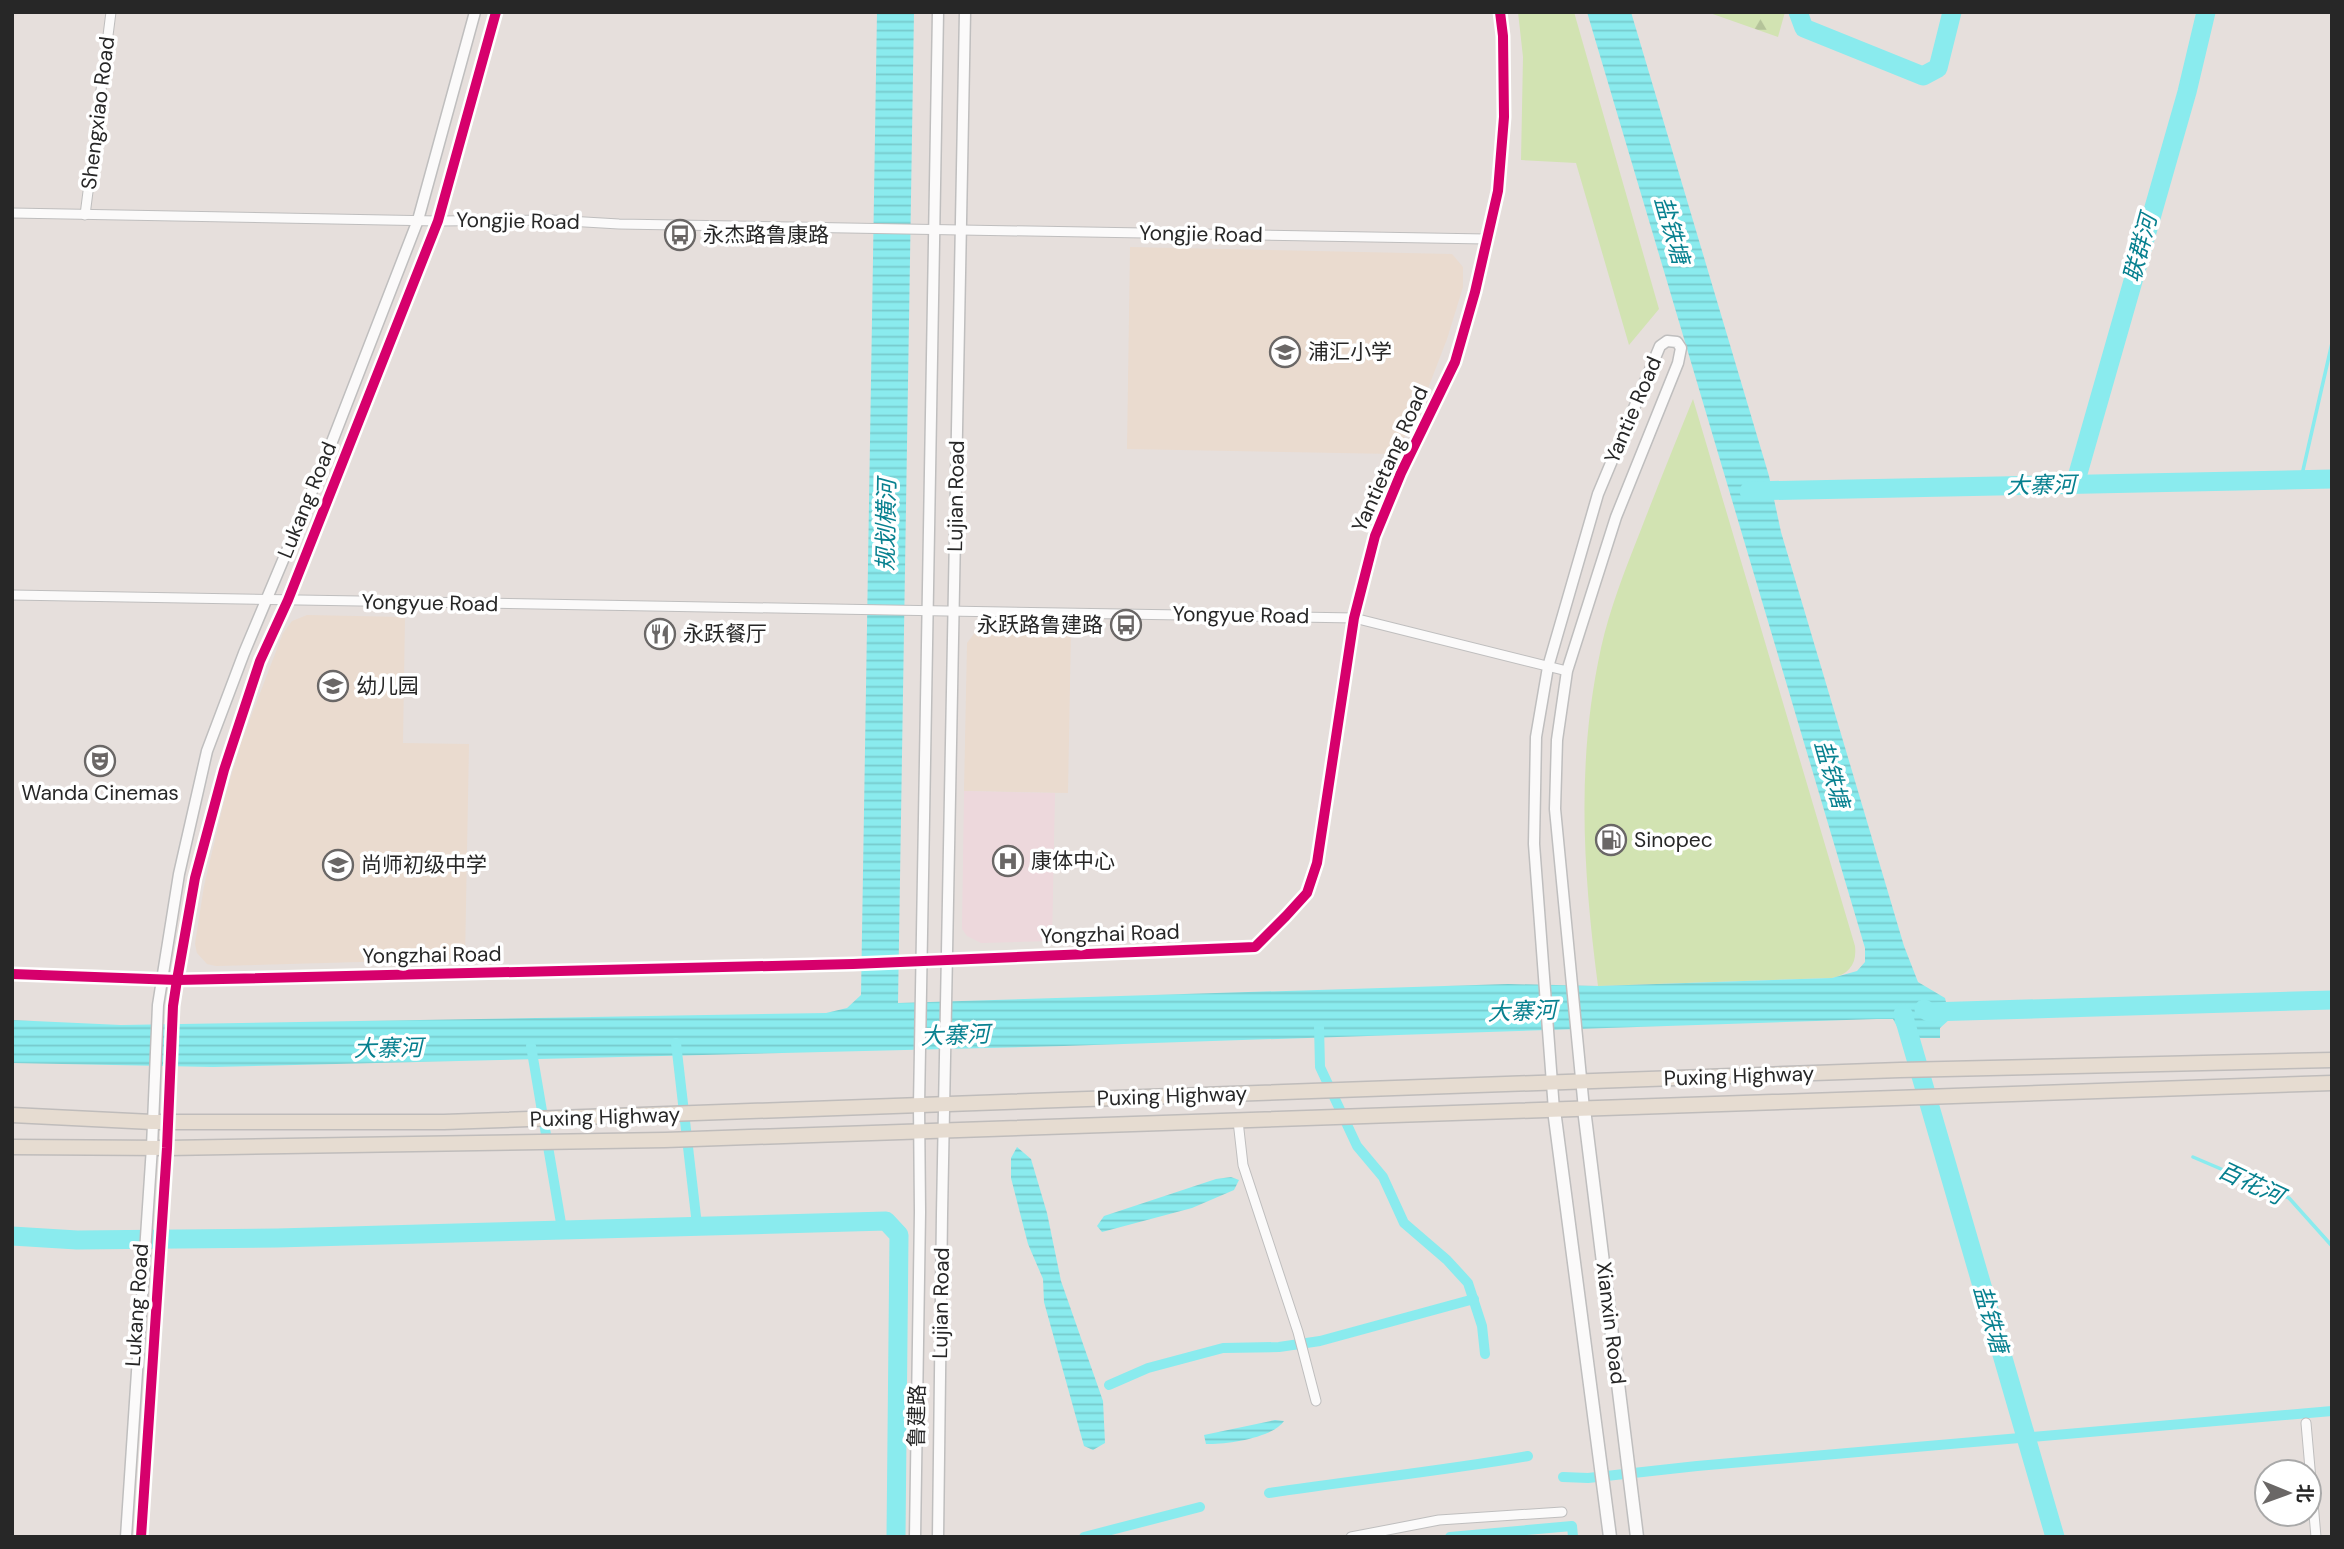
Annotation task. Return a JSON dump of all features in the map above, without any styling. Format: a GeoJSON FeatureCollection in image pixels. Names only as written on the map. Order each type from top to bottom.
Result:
{"type":"FeatureCollection","features":[{"type":"Feature","properties":{"kind":"main road","name":"Puxing Highway"},"geometry":{"type":"LineString","coordinates":[[12,1115],[152,1122],[444,1122],[1900,1070],[2332,1060]]}},
{"type":"Feature","properties":{"kind":"main road","name":"Puxing Highway"},"geometry":{"type":"LineString","coordinates":[[12,1146],[159,1148],[665,1140],[2332,1083]]}},
{"type":"Feature","properties":{"kind":"main road","name":"Xianxin Road"},"geometry":{"type":"LineString","coordinates":[[1584,1109],[1637,1537]]}},
{"type":"Feature","properties":{"kind":"main road","name":"Xianxin Road"},"geometry":{"type":"LineString","coordinates":[[1554,1110],[1610,1537]]}},
{"type":"Feature","properties":{"kind":"street","name":"Shengxiao Road"},"geometry":{"type":"LineString","coordinates":[[85,215],[111,12]]}},
{"type":"Feature","properties":{"kind":"street","name":"Lukang Road"},"geometry":{"type":"LineString","coordinates":[[141,1537],[159,1148],[152,1122],[154,1074],[158,1006],[179,874],[207,751],[418,220],[475,12]]}},
{"type":"Feature","properties":{"kind":"street","name":"Lukang Road"},"geometry":{"type":"LineString","coordinates":[[126,1537],[159,1148],[167,1122],[173,1006],[195,878],[224,770],[260,661],[288,600],[438,220],[496,12]]}},
{"type":"Feature","properties":{"kind":"street","name":"Lujian Road"},"geometry":{"type":"LineString","coordinates":[[915,1537],[919,1106],[938,12]]}},
{"type":"Feature","properties":{"kind":"street","name":"Lujian Road"},"geometry":{"type":"LineString","coordinates":[[938,1537],[965,12]]}},
{"type":"Feature","properties":{"kind":"street","name":"Yantietang Road"},"geometry":{"type":"LineString","coordinates":[[1286,916],[1307,893],[1317,863],[1354,618],[1375,536],[1401,473],[1455,362],[1475,292],[1498,191],[1504,117],[1500,12]]}},
{"type":"Feature","properties":{"kind":"street","name":"Yongjie Road"},"geometry":{"type":"LineString","coordinates":[[12,214],[551,220],[619,224],[1486,239]]}},
{"type":"Feature","properties":{"kind":"street","name":"Yantie Road"},"geometry":{"type":"LineString","coordinates":[[1554,1110],[1533,809],[1536,737],[1548,667],[1598,494],[1660,346],[1667,341],[1677,342],[1681,348],[1678,363],[1616,517],[1567,671],[1557,740],[1555,809],[1584,1109]]}},
{"type":"Feature","properties":{"kind":"street","name":"Yongyue Road"},"geometry":{"type":"LineString","coordinates":[[12,595],[1354,618],[1567,671]]}},
{"type":"Feature","properties":{"kind":"street","name":"Yongzhai Road"},"geometry":{"type":"LineString","coordinates":[[12,974],[177,980],[853,964],[1255,947],[1286,916]]}},
{"type":"Feature","properties":{"kind":"street"},"geometry":{"type":"LineString","coordinates":[[1238,1121],[1242,1165],[1298,1332],[1316,1401]]}},
{"type":"Feature","properties":{"kind":"street"},"geometry":{"type":"LineString","coordinates":[[2305,1423],[2316,1537]]}},
{"type":"Feature","properties":{"kind":"street"},"geometry":{"type":"LineString","coordinates":[[1351,1537],[1439,1520],[1562,1512]]}},
{"type":"Feature","properties":{"kind":"shaded area","name":"浦汇小学"},"geometry":{"type":"Polygon","coordinates":[[[1130,247],[1452,254],[1463,267],[1463,287],[1427,391],[1396,454],[1127,449],[1130,247]]]}},
{"type":"Feature","properties":{"kind":"shaded area","name":"尚师初级中学"},"geometry":{"type":"Polygon","coordinates":[[[307,615],[405,617],[403,743],[469,744],[465,959],[216,966],[207,964],[197,953],[195,944],[204,886],[226,793],[242,740],[283,633],[292,621],[307,615]]]}},
{"type":"Feature","properties":{"kind":"shaded area"},"geometry":{"type":"Polygon","coordinates":[[[985,627],[1071,629],[1068,793],[964,791],[967,643],[976,631],[985,627]]]}},
{"type":"Feature","properties":{"kind":"shaded area","name":"康体中心"},"geometry":{"type":"Polygon","coordinates":[[[964,791],[1055,793],[1052,941],[981,943],[967,936],[962,929],[964,791]]]}},
{"type":"Feature","properties":{"kind":"green space"},"geometry":{"type":"Polygon","coordinates":[[[1518,12],[1574,12],[1659,309],[1629,345],[1576,163],[1521,160],[1523,57],[1518,12]]]}},
{"type":"Feature","properties":{"kind":"green space"},"geometry":{"type":"Polygon","coordinates":[[[1707,12],[1785,12],[1778,37],[1707,12]]]}},
{"type":"Feature","properties":{"kind":"green space"},"geometry":{"type":"Polygon","coordinates":[[[1693,399],[1855,946],[1855,958],[1851,967],[1832,978],[1598,986],[1589,901],[1585,817],[1585,775],[1593,691],[1601,648],[1618,589],[1693,399]]]}},
{"type":"Feature","properties":{"kind":"water","name":"规划横河"},"geometry":{"type":"Polygon","coordinates":[[[877,12],[914,12],[898,1003],[1508,984],[1599,986],[1832,978],[1857,971],[1865,962],[1865,948],[1587,12],[1631,12],[1769,476],[1781,532],[1904,946],[1918,982],[1945,998],[1950,1019],[1940,1028],[1940,1038],[1903,1038],[1893,1019],[1877,1019],[1064,1046],[213,1067],[12,1063],[12,1020],[121,1025],[826,1013],[847,1008],[861,995],[877,12]]]}},
{"type":"Feature","properties":{"kind":"water"},"geometry":{"type":"Polygon","coordinates":[[[1017,1147],[1031,1159],[1047,1213],[1061,1281],[1103,1401],[1105,1443],[1093,1450],[1084,1446],[1044,1302],[1043,1279],[1028,1244],[1011,1178],[1011,1158],[1017,1147]]]}},
{"type":"Feature","properties":{"kind":"water"},"geometry":{"type":"Polygon","coordinates":[[[1231,1177],[1239,1180],[1234,1190],[1192,1208],[1102,1232],[1097,1226],[1104,1216],[1216,1179],[1231,1177]]]}},
{"type":"Feature","properties":{"kind":"water"},"geometry":{"type":"Polygon","coordinates":[[[1275,1420],[1284,1421],[1270,1432],[1259,1436],[1236,1442],[1206,1444],[1204,1435],[1275,1420]]]}},
{"type":"Feature","properties":{"kind":"waterway"},"geometry":{"type":"LineString","coordinates":[[1798,12],[1804,28],[1923,76],[1938,68],[1952,12]]}},
{"type":"Feature","properties":{"kind":"waterway","name":"联群河"},"geometry":{"type":"LineString","coordinates":[[2075,484],[2187,92],[2206,12]]}},
{"type":"Feature","properties":{"kind":"waterway"},"geometry":{"type":"LineString","coordinates":[[2301,479],[2332,343]]}},
{"type":"Feature","properties":{"kind":"waterway","name":"大寨河"},"geometry":{"type":"LineString","coordinates":[[1749,491],[2332,479]]}},
{"type":"Feature","properties":{"kind":"waterway"},"geometry":{"type":"LineString","coordinates":[[1924,1009],[1929,1012],[2332,1000]]}},
{"type":"Feature","properties":{"kind":"waterway","name":"盐铁塘"},"geometry":{"type":"LineString","coordinates":[[1903,1014],[2055,1537]]}},
{"type":"Feature","properties":{"kind":"waterway"},"geometry":{"type":"LineString","coordinates":[[1319,1026],[1320,1067],[1357,1146],[1383,1177],[1404,1223],[1447,1260],[1468,1283],[1482,1326],[1485,1354]]}},
{"type":"Feature","properties":{"kind":"waterway"},"geometry":{"type":"LineString","coordinates":[[676,1043],[697,1225]]}},
{"type":"Feature","properties":{"kind":"waterway"},"geometry":{"type":"LineString","coordinates":[[531,1046],[562,1229]]}},
{"type":"Feature","properties":{"kind":"waterway","name":"百花河"},"geometry":{"type":"LineString","coordinates":[[2193,1157],[2289,1198],[2332,1246]]}},
{"type":"Feature","properties":{"kind":"waterway"},"geometry":{"type":"LineString","coordinates":[[12,1236],[77,1240],[277,1238],[886,1221],[899,1235],[896,1537]]}},
{"type":"Feature","properties":{"kind":"waterway"},"geometry":{"type":"LineString","coordinates":[[1109,1385],[1148,1368],[1223,1348],[1279,1347],[1320,1341],[1474,1299]]}},
{"type":"Feature","properties":{"kind":"waterway"},"geometry":{"type":"LineString","coordinates":[[1563,1477],[1588,1478],[1697,1466],[2332,1411]]}},
{"type":"Feature","properties":{"kind":"waterway"},"geometry":{"type":"LineString","coordinates":[[1269,1493],[1528,1456]]}},
{"type":"Feature","properties":{"kind":"waterway"},"geometry":{"type":"LineString","coordinates":[[1084,1537],[1200,1507]]}},
{"type":"Feature","properties":{"kind":"waterway"},"geometry":{"type":"LineString","coordinates":[[1450,1537],[1572,1526],[1573,1537]]}},
{"type":"Feature","properties":{"kind":"cycle path"},"geometry":{"type":"LineString","coordinates":[[141,1537],[167,1148],[173,1006],[195,878],[224,770],[260,661],[288,600],[438,221],[496,12]]}},
{"type":"Feature","properties":{"kind":"cycle path"},"geometry":{"type":"LineString","coordinates":[[12,974],[177,980],[853,964],[1255,947],[1307,893],[1317,863],[1354,618],[1375,536],[1401,473],[1455,362],[1475,292],[1498,191],[1504,117],[1500,12]]}},
{"type":"Feature","properties":{"kind":"place","name":"永杰路鲁康路"},"geometry":{"type":"Point","coordinates":[680,235]}},
{"type":"Feature","properties":{"kind":"place","name":"浦汇小学"},"geometry":{"type":"Point","coordinates":[1285,352]}},
{"type":"Feature","properties":{"kind":"place","name":"永跃路鲁建路"},"geometry":{"type":"Point","coordinates":[1126,625]}},
{"type":"Feature","properties":{"kind":"place","name":"永跃餐厅"},"geometry":{"type":"Point","coordinates":[660,634]}},
{"type":"Feature","properties":{"kind":"place","name":"幼儿园"},"geometry":{"type":"Point","coordinates":[333,686]}},
{"type":"Feature","properties":{"kind":"place","name":"Wanda Cinemas"},"geometry":{"type":"Point","coordinates":[100,761]}},
{"type":"Feature","properties":{"kind":"place","name":"Sinopec"},"geometry":{"type":"Point","coordinates":[1611,840]}},
{"type":"Feature","properties":{"kind":"place","name":"康体中心"},"geometry":{"type":"Point","coordinates":[1008,861]}},
{"type":"Feature","properties":{"kind":"place","name":"尚师初级中学"},"geometry":{"type":"Point","coordinates":[338,865]}}]}
